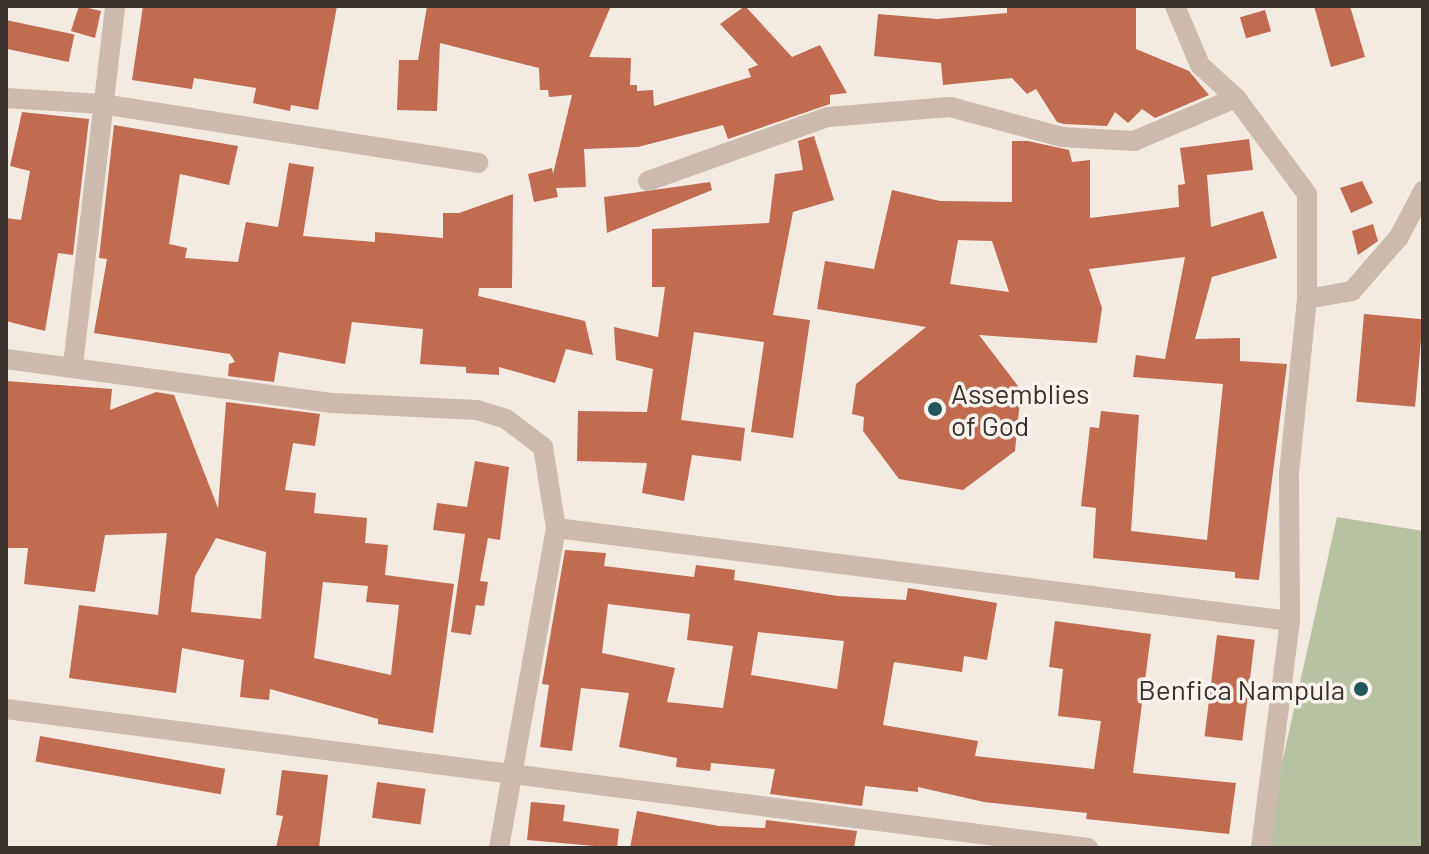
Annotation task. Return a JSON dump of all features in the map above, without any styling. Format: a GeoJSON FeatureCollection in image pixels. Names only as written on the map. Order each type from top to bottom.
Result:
{"type":"FeatureCollection","features":[{"type":"Feature","properties":{"kind":"street"},"geometry":{"type":"LineString","coordinates":[[73,365],[115,6]]}},
{"type":"Feature","properties":{"kind":"street"},"geometry":{"type":"LineString","coordinates":[[1175,6],[1200,65],[1236,98],[1307,194],[1307,299],[1289,474],[1290,621],[1261,848]]}},
{"type":"Feature","properties":{"kind":"street"},"geometry":{"type":"LineString","coordinates":[[6,98],[102,104],[478,163]]}},
{"type":"Feature","properties":{"kind":"street"},"geometry":{"type":"LineString","coordinates":[[648,181],[828,117],[950,107],[1062,137],[1134,141],[1236,98]]}},
{"type":"Feature","properties":{"kind":"street"},"geometry":{"type":"LineString","coordinates":[[1307,299],[1352,291],[1399,237],[1423,191]]}},
{"type":"Feature","properties":{"kind":"street"},"geometry":{"type":"LineString","coordinates":[[6,359],[73,365],[333,403],[477,410],[506,419],[543,447],[556,528],[499,848]]}},
{"type":"Feature","properties":{"kind":"street"},"geometry":{"type":"LineString","coordinates":[[556,528],[1290,621]]}},
{"type":"Feature","properties":{"kind":"street"},"geometry":{"type":"LineString","coordinates":[[6,709],[1088,848]]}},
{"type":"Feature","properties":{"kind":"green space","name":"Benfica Nampula"},"geometry":{"type":"Polygon","coordinates":[[[1337,517],[1423,531],[1423,848],[1263,848],[1337,517]]]}},
{"type":"Feature","properties":{"kind":"building"},"geometry":{"type":"Polygon","coordinates":[[[79,6],[101,11],[95,38],[71,31],[79,6]]]}},
{"type":"Feature","properties":{"kind":"building"},"geometry":{"type":"Polygon","coordinates":[[[143,6],[337,6],[318,110],[291,105],[290,111],[253,103],[256,88],[194,78],[192,89],[132,80],[143,6]]]}},
{"type":"Feature","properties":{"kind":"building"},"geometry":{"type":"Polygon","coordinates":[[[427,6],[611,6],[589,57],[631,58],[630,85],[637,85],[637,91],[653,90],[654,106],[751,77],[748,69],[758,65],[720,24],[745,6],[792,57],[820,45],[847,93],[830,95],[830,104],[728,139],[723,125],[638,147],[584,149],[586,187],[556,188],[558,197],[534,202],[528,174],[552,168],[553,174],[572,95],[549,97],[548,90],[540,90],[539,68],[440,43],[437,111],[397,110],[399,60],[418,60],[427,6]]]}},
{"type":"Feature","properties":{"kind":"building"},"geometry":{"type":"Polygon","coordinates":[[[1007,6],[1136,6],[1136,49],[1189,71],[1209,95],[1155,118],[1142,109],[1128,123],[1115,112],[1107,126],[1064,124],[1057,122],[1036,89],[1027,94],[1012,78],[943,85],[941,63],[874,56],[878,14],[937,19],[1007,13],[1007,6]]]}},
{"type":"Feature","properties":{"kind":"building"},"geometry":{"type":"Polygon","coordinates":[[[1314,6],[1350,6],[1365,57],[1331,67],[1314,6]]]}},
{"type":"Feature","properties":{"kind":"building"},"geometry":{"type":"Polygon","coordinates":[[[1265,10],[1271,31],[1246,38],[1240,17],[1265,10]]]}},
{"type":"Feature","properties":{"kind":"building"},"geometry":{"type":"Polygon","coordinates":[[[6,20],[74,35],[69,62],[6,49],[6,20]]]}},
{"type":"Feature","properties":{"kind":"building"},"geometry":{"type":"Polygon","coordinates":[[[22,112],[89,119],[73,255],[58,253],[45,331],[6,321],[6,218],[21,220],[30,171],[10,166],[22,112]]]}},
{"type":"Feature","properties":{"kind":"building"},"geometry":{"type":"Polygon","coordinates":[[[114,125],[238,146],[229,185],[180,174],[169,244],[187,248],[185,258],[238,262],[246,222],[278,227],[289,163],[314,167],[303,236],[375,242],[375,232],[443,238],[443,213],[459,213],[513,194],[512,288],[479,288],[478,296],[585,321],[593,355],[566,349],[555,383],[499,367],[499,375],[466,373],[466,367],[420,364],[423,329],[352,322],[345,364],[279,352],[274,382],[228,376],[229,364],[235,362],[230,354],[94,333],[107,259],[99,258],[114,125]]]}},
{"type":"Feature","properties":{"kind":"building"},"geometry":{"type":"Polygon","coordinates":[[[814,136],[834,200],[793,212],[773,315],[810,320],[793,438],[751,432],[764,342],[694,332],[681,420],[745,428],[741,461],[692,455],[684,501],[642,493],[647,463],[577,461],[578,411],[647,412],[653,369],[616,360],[614,327],[658,337],[665,287],[652,287],[652,229],[769,223],[775,174],[803,170],[798,141],[814,136]]]}},
{"type":"Feature","properties":{"kind":"building"},"geometry":{"type":"Polygon","coordinates":[[[1249,139],[1253,170],[1207,175],[1211,227],[1263,211],[1277,258],[1212,277],[1195,339],[1240,338],[1240,361],[1287,364],[1259,580],[1235,578],[1235,572],[1093,558],[1096,508],[1081,506],[1090,427],[1099,428],[1101,411],[1139,415],[1131,531],[1207,540],[1223,384],[1133,377],[1136,355],[1165,359],[1185,257],[1089,269],[1102,308],[1097,343],[979,335],[1021,390],[1015,451],[963,490],[899,479],[863,431],[864,417],[852,414],[856,384],[926,327],[817,309],[825,261],[874,269],[892,190],[940,201],[1012,202],[1012,141],[1028,141],[1069,150],[1072,162],[1090,160],[1090,218],[1179,207],[1178,185],[1185,184],[1180,148],[1249,139]],[[958,240],[950,284],[1009,292],[992,241],[958,240]]]}},
{"type":"Feature","properties":{"kind":"building"},"geometry":{"type":"Polygon","coordinates":[[[1362,181],[1373,203],[1351,213],[1340,188],[1362,181]]]}},
{"type":"Feature","properties":{"kind":"building"},"geometry":{"type":"Polygon","coordinates":[[[710,182],[712,190],[607,233],[604,197],[710,182]]]}},
{"type":"Feature","properties":{"kind":"building"},"geometry":{"type":"Polygon","coordinates":[[[1373,224],[1378,241],[1358,255],[1352,231],[1373,224]]]}},
{"type":"Feature","properties":{"kind":"building"},"geometry":{"type":"Polygon","coordinates":[[[1364,314],[1423,319],[1415,407],[1356,402],[1364,314]]]}},
{"type":"Feature","properties":{"kind":"building"},"geometry":{"type":"Polygon","coordinates":[[[6,381],[112,389],[110,410],[156,392],[174,395],[218,508],[226,402],[320,414],[315,446],[293,443],[285,490],[316,493],[314,513],[367,518],[365,543],[388,545],[385,575],[454,584],[433,733],[378,724],[378,719],[270,689],[269,700],[240,697],[244,660],[182,648],[176,693],[69,678],[79,605],[158,615],[167,533],[105,535],[95,592],[24,584],[28,548],[6,548],[6,381]],[[216,538],[195,576],[191,612],[261,619],[266,552],[216,538]],[[323,582],[314,658],[391,675],[399,605],[366,602],[368,586],[323,582]]]}},
{"type":"Feature","properties":{"kind":"building"},"geometry":{"type":"Polygon","coordinates":[[[475,461],[509,467],[500,540],[488,538],[480,581],[488,582],[484,606],[476,605],[471,635],[451,632],[465,534],[433,530],[437,503],[467,507],[475,461]]]}},
{"type":"Feature","properties":{"kind":"building"},"geometry":{"type":"Polygon","coordinates":[[[565,550],[606,553],[604,566],[694,577],[696,565],[735,570],[734,580],[838,596],[906,600],[908,588],[997,603],[987,660],[964,656],[962,672],[894,662],[883,725],[978,741],[975,756],[1094,769],[1101,721],[1058,716],[1063,669],[1049,667],[1055,621],[1151,634],[1133,773],[1236,783],[1229,834],[1086,819],[1087,813],[984,802],[918,787],[918,792],[865,786],[862,806],[770,794],[775,769],[711,763],[710,771],[676,767],[677,758],[619,747],[629,693],[581,688],[572,751],[540,747],[549,685],[542,684],[565,550]],[[608,604],[602,653],[675,668],[667,702],[723,708],[733,646],[687,640],[690,614],[608,604]],[[758,632],[751,675],[837,689],[844,641],[758,632]]]}},
{"type":"Feature","properties":{"kind":"building"},"geometry":{"type":"Polygon","coordinates":[[[1217,635],[1255,640],[1242,741],[1205,736],[1217,635]]]}},
{"type":"Feature","properties":{"kind":"building"},"geometry":{"type":"Polygon","coordinates":[[[40,736],[225,769],[221,794],[35,762],[40,736]]]}},
{"type":"Feature","properties":{"kind":"building"},"geometry":{"type":"Polygon","coordinates":[[[282,770],[328,775],[319,848],[276,848],[283,816],[276,815],[282,770]]]}},
{"type":"Feature","properties":{"kind":"building"},"geometry":{"type":"Polygon","coordinates":[[[377,782],[426,789],[421,824],[372,818],[377,782]]]}},
{"type":"Feature","properties":{"kind":"building"},"geometry":{"type":"Polygon","coordinates":[[[531,802],[565,805],[563,821],[619,829],[617,848],[527,840],[531,802]]]}},
{"type":"Feature","properties":{"kind":"building"},"geometry":{"type":"Polygon","coordinates":[[[637,811],[719,826],[765,828],[766,820],[857,831],[854,848],[630,848],[637,811]]]}},
{"type":"Feature","properties":{"kind":"place","name":"Assemblies of God"},"geometry":{"type":"Point","coordinates":[935,409]}},
{"type":"Feature","properties":{"kind":"place","name":"Benfica Nampula"},"geometry":{"type":"Point","coordinates":[1361,689]}}]}
